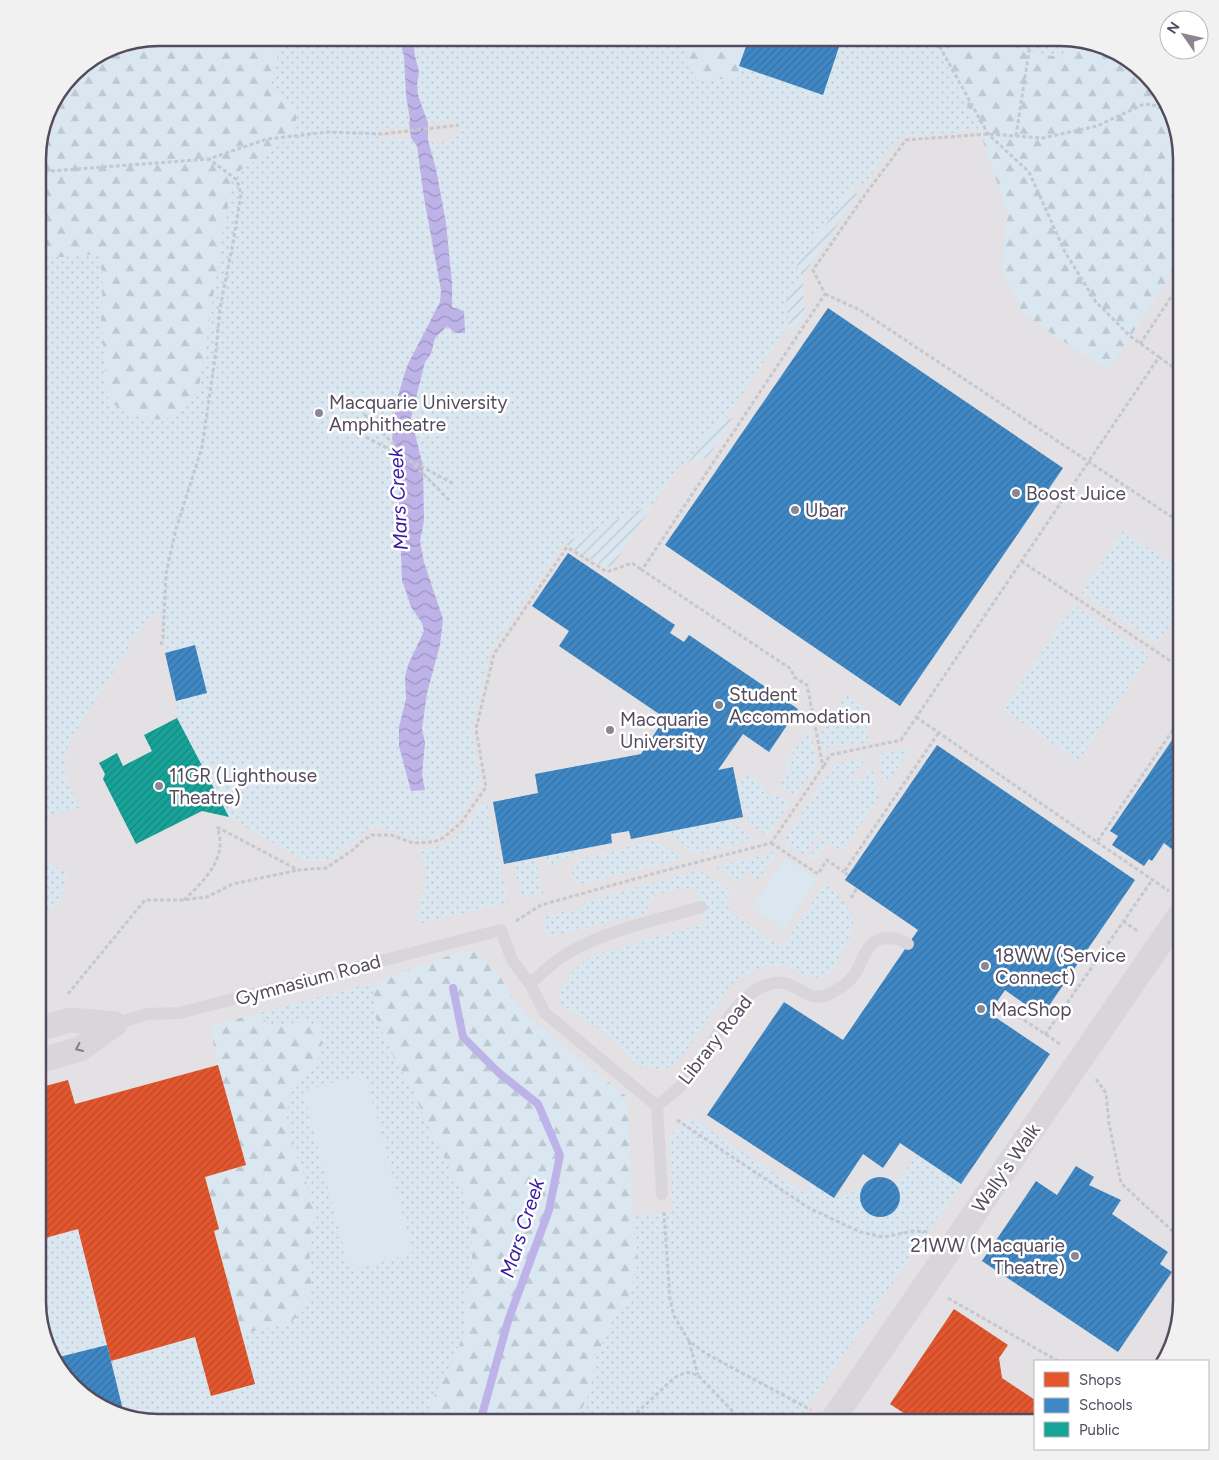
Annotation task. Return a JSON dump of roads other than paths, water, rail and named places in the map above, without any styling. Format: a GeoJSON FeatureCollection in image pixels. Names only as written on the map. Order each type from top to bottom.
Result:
{"type":"FeatureCollection","features":[{"type":"Feature","properties":{"kind":"street","name":"Wally's Walk"},"geometry":{"type":"LineString","coordinates":[[836,1414],[1173,926]]}},
{"type":"Feature","properties":{"kind":"street","name":"Gymnasium Road"},"geometry":{"type":"LineString","coordinates":[[46,1027],[70,1020],[115,1024]]}},
{"type":"Feature","properties":{"kind":"street","name":"Gymnasium Road"},"geometry":{"type":"LineString","coordinates":[[46,1058],[80,1049],[115,1024]]}},
{"type":"Feature","properties":{"kind":"lane"},"geometry":{"type":"LineString","coordinates":[[662,1194],[657,1106],[545,1013],[530,984],[557,961],[586,944],[624,930],[701,907]]}},
{"type":"Feature","properties":{"kind":"lane","name":"Gymnasium Road"},"geometry":{"type":"LineString","coordinates":[[115,1024],[147,1014],[179,1013],[198,1009],[501,930],[512,960],[530,984]]}},
{"type":"Feature","properties":{"kind":"lane","name":"Library Road"},"geometry":{"type":"LineString","coordinates":[[657,1106],[688,1079],[732,1015],[747,996],[759,988],[773,983],[787,983],[801,992],[816,998],[831,994],[854,975],[869,945],[876,940],[896,938],[908,944]]}},
{"type":"Feature","properties":{"kind":"water"},"geometry":{"type":"Polygon","coordinates":[[[402,46],[414,46],[419,72],[418,95],[428,123],[428,140],[436,169],[446,223],[452,283],[452,307],[464,311],[465,333],[455,333],[447,326],[435,338],[431,354],[425,362],[411,418],[423,466],[424,521],[420,541],[424,562],[443,619],[440,645],[427,693],[422,729],[425,743],[422,774],[425,790],[411,791],[399,746],[399,727],[406,699],[405,677],[408,665],[424,631],[422,623],[411,607],[402,580],[399,503],[401,460],[392,439],[396,402],[407,366],[440,302],[441,290],[424,198],[417,146],[411,138],[402,46]]]}},
{"type":"Feature","properties":{"kind":"waterway","name":"Mars Creek"},"geometry":{"type":"LineString","coordinates":[[453,988],[463,1037],[499,1073],[538,1104],[560,1155],[549,1210],[508,1321],[482,1414]]}},
{"type":"Feature","properties":{"kind":"place","name":"Macquarie University Amphitheatre"},"geometry":{"type":"Point","coordinates":[319,413]}},
{"type":"Feature","properties":{"kind":"place","name":"Boost Juice"},"geometry":{"type":"Point","coordinates":[1016,493]}},
{"type":"Feature","properties":{"kind":"place","name":"Ubar"},"geometry":{"type":"Point","coordinates":[795,510]}},
{"type":"Feature","properties":{"kind":"place","name":"Student Accommodation"},"geometry":{"type":"Point","coordinates":[719,705]}},
{"type":"Feature","properties":{"kind":"place","name":"Macquarie University"},"geometry":{"type":"Point","coordinates":[610,730]}},
{"type":"Feature","properties":{"kind":"place","name":"11GR (Lighthouse Theatre)"},"geometry":{"type":"Point","coordinates":[159,786]}},
{"type":"Feature","properties":{"kind":"place","name":"18WW (Service Connect)"},"geometry":{"type":"Point","coordinates":[985,966]}},
{"type":"Feature","properties":{"kind":"place","name":"MacShop"},"geometry":{"type":"Point","coordinates":[981,1009]}},
{"type":"Feature","properties":{"kind":"place","name":"21WW (Macquarie Theatre)"},"geometry":{"type":"Point","coordinates":[1075,1256]}}]}
